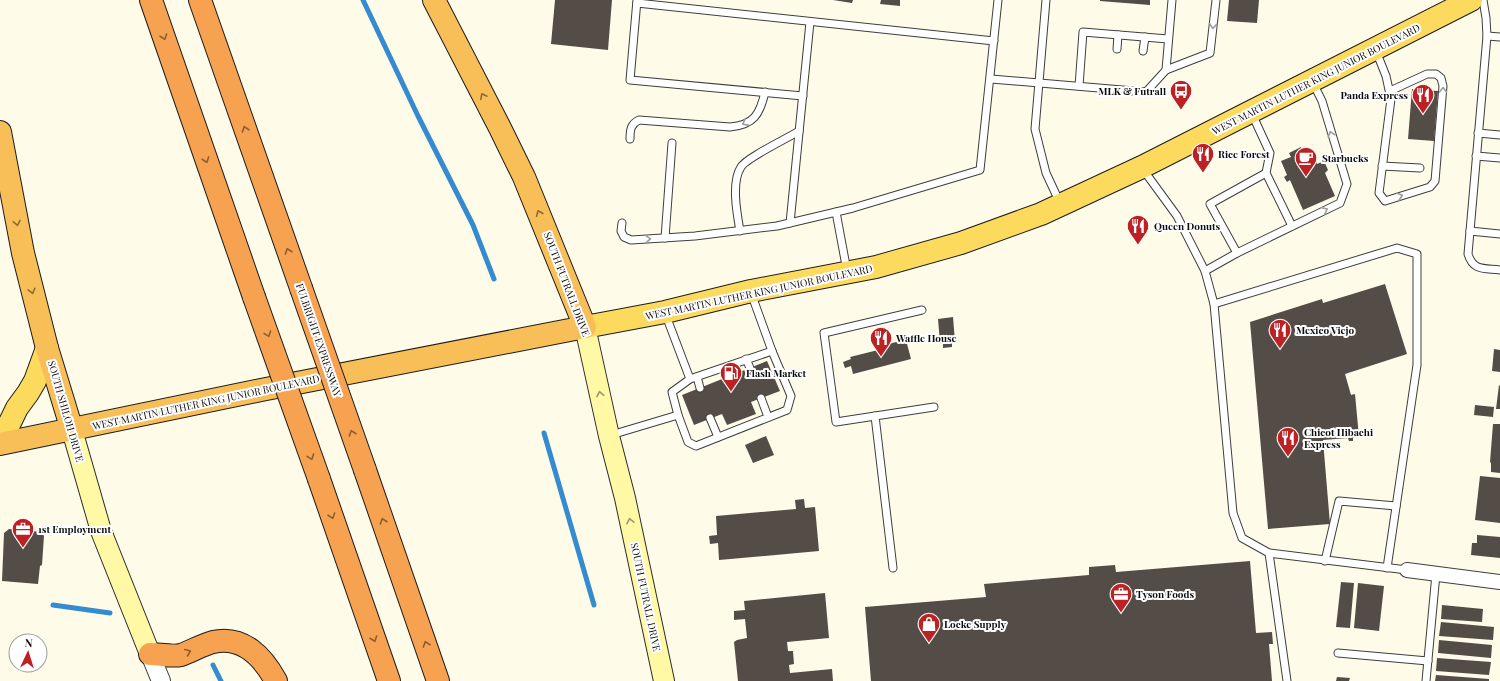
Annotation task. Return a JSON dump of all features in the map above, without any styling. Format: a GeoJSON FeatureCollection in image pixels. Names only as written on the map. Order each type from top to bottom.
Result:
{"type":"FeatureCollection","features":[{"type":"Feature","properties":{"kind":"highway"},"geometry":{"type":"LineString","coordinates":[[151,0],[389,681]]}},
{"type":"Feature","properties":{"kind":"highway","name":"FULBRIGHT EXPRESSWAY"},"geometry":{"type":"LineString","coordinates":[[200,0],[438,681]]}},
{"type":"Feature","properties":{"kind":"highway","name":"SOUTH FUTRALL DRIVE"},"geometry":{"type":"LineString","coordinates":[[434,0],[524,177],[585,327]]}},
{"type":"Feature","properties":{"kind":"highway","name":"SOUTH SHILOH DRIVE"},"geometry":{"type":"LineString","coordinates":[[0,132],[9,199],[47,348],[72,430]]}},
{"type":"Feature","properties":{"kind":"highway","name":"WEST MARTIN LUTHER KING JUNIOR BOULEVARD"},"geometry":{"type":"LineString","coordinates":[[0,444],[261,390],[585,327]]}},
{"type":"Feature","properties":{"kind":"highway"},"geometry":{"type":"LineString","coordinates":[[150,654],[180,655],[214,642],[236,642],[248,647],[260,656],[276,681]]}},
{"type":"Feature","properties":{"kind":"main road","name":"WEST MARTIN LUTHER KING JUNIOR BOULEVARD"},"geometry":{"type":"LineString","coordinates":[[585,327],[665,312],[751,292],[876,267],[961,243],[1041,214],[1142,168],[1471,0]]}},
{"type":"Feature","properties":{"kind":"main road","name":"SOUTH FUTRALL DRIVE"},"geometry":{"type":"LineString","coordinates":[[585,327],[608,436],[625,498],[664,681]]}},
{"type":"Feature","properties":{"kind":"main road"},"geometry":{"type":"LineString","coordinates":[[0,444],[17,408],[35,381],[47,348]]}},
{"type":"Feature","properties":{"kind":"main road","name":"SOUTH SHILOH DRIVE"},"geometry":{"type":"LineString","coordinates":[[72,430],[101,531],[150,654]]}},
{"type":"Feature","properties":{"kind":"street"},"geometry":{"type":"LineString","coordinates":[[1407,570],[1500,582]]}},
{"type":"Feature","properties":{"kind":"street","name":"SOUTH SHILOH DRIVE"},"geometry":{"type":"LineString","coordinates":[[150,654],[161,681]]}},
{"type":"Feature","properties":{"kind":"lane"},"geometry":{"type":"LineString","coordinates":[[622,223],[621,231],[624,237],[631,240],[695,236],[777,226],[917,190],[980,170],[998,0]]}},
{"type":"Feature","properties":{"kind":"lane"},"geometry":{"type":"LineString","coordinates":[[1046,0],[1035,129],[1046,173],[1061,204]]}},
{"type":"Feature","properties":{"kind":"lane"},"geometry":{"type":"LineString","coordinates":[[1166,70],[1172,0]]}},
{"type":"Feature","properties":{"kind":"lane"},"geometry":{"type":"LineString","coordinates":[[990,79],[1079,86],[1140,88],[1146,92],[1166,70],[1210,53],[1216,0]]}},
{"type":"Feature","properties":{"kind":"lane"},"geometry":{"type":"LineString","coordinates":[[1483,0],[1487,36],[1468,254],[1471,263],[1476,267],[1500,270]]}},
{"type":"Feature","properties":{"kind":"lane"},"geometry":{"type":"LineString","coordinates":[[803,96],[630,80],[637,2],[810,22],[994,40]]}},
{"type":"Feature","properties":{"kind":"lane"},"geometry":{"type":"LineString","coordinates":[[790,223],[810,22]]}},
{"type":"Feature","properties":{"kind":"lane"},"geometry":{"type":"LineString","coordinates":[[1079,86],[1083,32],[1168,39]]}},
{"type":"Feature","properties":{"kind":"lane"},"geometry":{"type":"LineString","coordinates":[[1117,49],[1118,35]]}},
{"type":"Feature","properties":{"kind":"lane"},"geometry":{"type":"LineString","coordinates":[[1487,36],[1500,37]]}},
{"type":"Feature","properties":{"kind":"lane"},"geometry":{"type":"LineString","coordinates":[[1143,52],[1144,37]]}},
{"type":"Feature","properties":{"kind":"lane"},"geometry":{"type":"LineString","coordinates":[[1374,49],[1386,76],[1391,99],[1379,193],[1386,201],[1430,187],[1435,181],[1444,86],[1442,78],[1436,74],[1427,74],[1390,91]]}},
{"type":"Feature","properties":{"kind":"lane"},"geometry":{"type":"LineString","coordinates":[[1205,271],[1238,253],[1340,203],[1347,184],[1322,101],[1312,80]]}},
{"type":"Feature","properties":{"kind":"lane"},"geometry":{"type":"LineString","coordinates":[[630,138],[630,128],[633,123],[639,120],[730,127],[742,126],[754,118],[761,108],[765,92]]}},
{"type":"Feature","properties":{"kind":"lane"},"geometry":{"type":"LineString","coordinates":[[1251,112],[1270,153],[1266,173],[1292,226]]}},
{"type":"Feature","properties":{"kind":"lane"},"geometry":{"type":"LineString","coordinates":[[740,231],[735,203],[738,174],[741,166],[750,159],[799,131]]}},
{"type":"Feature","properties":{"kind":"lane"},"geometry":{"type":"LineString","coordinates":[[1478,134],[1500,136]]}},
{"type":"Feature","properties":{"kind":"lane"},"geometry":{"type":"LineString","coordinates":[[664,238],[672,142]]}},
{"type":"Feature","properties":{"kind":"lane"},"geometry":{"type":"LineString","coordinates":[[1476,156],[1500,158]]}},
{"type":"Feature","properties":{"kind":"lane"},"geometry":{"type":"LineString","coordinates":[[1382,166],[1420,168]]}},
{"type":"Feature","properties":{"kind":"lane"},"geometry":{"type":"LineString","coordinates":[[1142,168],[1177,216],[1205,271],[1214,304],[1234,513],[1242,538],[1269,553],[1407,570]]}},
{"type":"Feature","properties":{"kind":"lane"},"geometry":{"type":"LineString","coordinates":[[1238,253],[1210,204],[1266,173]]}},
{"type":"Feature","properties":{"kind":"lane"},"geometry":{"type":"LineString","coordinates":[[836,212],[847,272]]}},
{"type":"Feature","properties":{"kind":"lane"},"geometry":{"type":"LineString","coordinates":[[1470,232],[1500,234]]}},
{"type":"Feature","properties":{"kind":"lane"},"geometry":{"type":"LineString","coordinates":[[1214,304],[1397,248],[1417,254],[1417,365],[1387,568]]}},
{"type":"Feature","properties":{"kind":"lane"},"geometry":{"type":"LineString","coordinates":[[751,292],[772,351],[791,396],[787,410],[696,446],[688,442],[678,415],[672,392],[693,378],[772,351]]}},
{"type":"Feature","properties":{"kind":"lane"},"geometry":{"type":"LineString","coordinates":[[922,310],[824,333],[836,422],[934,407]]}},
{"type":"Feature","properties":{"kind":"lane"},"geometry":{"type":"LineString","coordinates":[[665,312],[693,378],[700,388]]}},
{"type":"Feature","properties":{"kind":"lane"},"geometry":{"type":"LineString","coordinates":[[746,359],[750,368]]}},
{"type":"Feature","properties":{"kind":"lane"},"geometry":{"type":"LineString","coordinates":[[761,398],[768,417]]}},
{"type":"Feature","properties":{"kind":"lane"},"geometry":{"type":"LineString","coordinates":[[608,436],[678,415]]}},
{"type":"Feature","properties":{"kind":"lane"},"geometry":{"type":"LineString","coordinates":[[876,416],[893,568]]}},
{"type":"Feature","properties":{"kind":"lane"},"geometry":{"type":"LineString","coordinates":[[710,418],[718,437]]}},
{"type":"Feature","properties":{"kind":"lane"},"geometry":{"type":"LineString","coordinates":[[1325,561],[1339,501],[1396,506]]}},
{"type":"Feature","properties":{"kind":"lane"},"geometry":{"type":"LineString","coordinates":[[1269,553],[1287,681]]}},
{"type":"Feature","properties":{"kind":"lane"},"geometry":{"type":"LineString","coordinates":[[1426,681],[1436,574]]}},
{"type":"Feature","properties":{"kind":"lane"},"geometry":{"type":"LineString","coordinates":[[1338,653],[1428,661]]}},
{"type":"Feature","properties":{"kind":"building"},"geometry":{"type":"Polygon","coordinates":[[[555,0],[612,0],[608,50],[551,44],[555,0]]]}},
{"type":"Feature","properties":{"kind":"building"},"geometry":{"type":"Polygon","coordinates":[[[833,0],[853,0],[852,3],[833,0]]]}},
{"type":"Feature","properties":{"kind":"building"},"geometry":{"type":"Polygon","coordinates":[[[881,0],[900,0],[900,6],[880,4],[881,0]]]}},
{"type":"Feature","properties":{"kind":"building"},"geometry":{"type":"Polygon","coordinates":[[[1150,0],[1150,5],[1100,1],[1150,0]]]}},
{"type":"Feature","properties":{"kind":"building"},"geometry":{"type":"Polygon","coordinates":[[[1229,0],[1259,0],[1257,23],[1227,21],[1229,0]]]}},
{"type":"Feature","properties":{"kind":"building","name":"Panda Express"},"geometry":{"type":"Polygon","coordinates":[[[1412,89],[1438,91],[1434,141],[1408,139],[1412,89]]]}},
{"type":"Feature","properties":{"kind":"building","name":"Starbucks"},"geometry":{"type":"Polygon","coordinates":[[[1301,147],[1303,151],[1310,148],[1317,164],[1324,161],[1328,170],[1325,173],[1335,196],[1303,210],[1290,180],[1287,182],[1284,177],[1287,175],[1281,161],[1291,157],[1289,153],[1301,147]]]}},
{"type":"Feature","properties":{"kind":"building"},"geometry":{"type":"Polygon","coordinates":[[[1385,284],[1407,354],[1345,374],[1351,395],[1355,394],[1359,437],[1353,438],[1353,441],[1349,441],[1348,438],[1323,440],[1330,524],[1268,529],[1250,322],[1322,299],[1323,303],[1385,284]]]}},
{"type":"Feature","properties":{"kind":"building"},"geometry":{"type":"Polygon","coordinates":[[[953,317],[955,342],[952,343],[952,347],[943,348],[943,344],[940,343],[938,319],[953,317]]]}},
{"type":"Feature","properties":{"kind":"building","name":"Waffle House"},"geometry":{"type":"Polygon","coordinates":[[[906,340],[911,359],[853,374],[851,366],[845,368],[843,362],[851,359],[850,357],[882,349],[881,346],[906,340]]]}},
{"type":"Feature","properties":{"kind":"building"},"geometry":{"type":"Polygon","coordinates":[[[1494,349],[1500,350],[1500,372],[1492,371],[1494,349]]]}},
{"type":"Feature","properties":{"kind":"building","name":"Flash Market"},"geometry":{"type":"Polygon","coordinates":[[[767,361],[780,391],[751,402],[756,414],[727,425],[722,414],[694,425],[682,395],[767,361]]]}},
{"type":"Feature","properties":{"kind":"building"},"geometry":{"type":"Polygon","coordinates":[[[1499,385],[1500,409],[1496,409],[1499,385]]]}},
{"type":"Feature","properties":{"kind":"building"},"geometry":{"type":"Polygon","coordinates":[[[1475,405],[1494,407],[1493,417],[1474,415],[1475,405]]]}},
{"type":"Feature","properties":{"kind":"building"},"geometry":{"type":"Polygon","coordinates":[[[1493,424],[1500,424],[1500,473],[1491,472],[1490,462],[1493,424]]]}},
{"type":"Feature","properties":{"kind":"building"},"geometry":{"type":"Polygon","coordinates":[[[766,436],[774,455],[753,463],[745,445],[766,436]]]}},
{"type":"Feature","properties":{"kind":"building"},"geometry":{"type":"Polygon","coordinates":[[[1480,476],[1500,478],[1500,523],[1475,520],[1480,476]]]}},
{"type":"Feature","properties":{"kind":"building"},"geometry":{"type":"Polygon","coordinates":[[[804,499],[805,508],[815,507],[819,551],[719,560],[718,543],[710,544],[709,536],[717,535],[716,516],[796,509],[795,500],[804,499]]]}},
{"type":"Feature","properties":{"kind":"building","name":"1st Employment"},"geometry":{"type":"Polygon","coordinates":[[[9,529],[41,532],[44,536],[42,565],[40,566],[38,584],[2,581],[4,533],[9,529]]]}},
{"type":"Feature","properties":{"kind":"building"},"geometry":{"type":"Polygon","coordinates":[[[1477,535],[1500,537],[1500,558],[1471,555],[1472,543],[1477,543],[1477,535]]]}},
{"type":"Feature","properties":{"kind":"building","name":"Tyson Foods"},"geometry":{"type":"Polygon","coordinates":[[[1250,561],[1256,633],[1272,632],[1273,644],[1269,644],[1272,681],[871,681],[865,607],[986,597],[984,584],[1089,575],[1089,567],[1115,565],[1116,572],[1250,561]]]}},
{"type":"Feature","properties":{"kind":"building"},"geometry":{"type":"Polygon","coordinates":[[[1341,582],[1354,583],[1350,628],[1336,627],[1341,582]]]}},
{"type":"Feature","properties":{"kind":"building"},"geometry":{"type":"Polygon","coordinates":[[[1358,583],[1384,586],[1379,631],[1354,628],[1358,583]]]}},
{"type":"Feature","properties":{"kind":"building"},"geometry":{"type":"Polygon","coordinates":[[[825,593],[829,638],[787,642],[788,651],[793,651],[794,664],[789,665],[790,673],[832,669],[833,681],[738,681],[734,642],[747,638],[745,619],[734,620],[734,611],[745,610],[744,601],[825,593]]]}},
{"type":"Feature","properties":{"kind":"building"},"geometry":{"type":"Polygon","coordinates":[[[1442,605],[1483,609],[1482,622],[1441,619],[1442,605]]]}},
{"type":"Feature","properties":{"kind":"building"},"geometry":{"type":"Polygon","coordinates":[[[1441,622],[1494,627],[1493,640],[1439,636],[1441,622]]]}},
{"type":"Feature","properties":{"kind":"building"},"geometry":{"type":"Polygon","coordinates":[[[1439,640],[1492,645],[1491,658],[1438,653],[1439,640]]]}},
{"type":"Feature","properties":{"kind":"building"},"geometry":{"type":"Polygon","coordinates":[[[1437,658],[1491,662],[1489,675],[1436,671],[1437,658]]]}},
{"type":"Feature","properties":{"kind":"building"},"geometry":{"type":"Polygon","coordinates":[[[1436,675],[1489,679],[1489,681],[1435,681],[1436,675]]]}},
{"type":"Feature","properties":{"kind":"building"},"geometry":{"type":"Polygon","coordinates":[[[1337,677],[1350,678],[1349,681],[1336,681],[1337,677]]]}},
{"type":"Feature","properties":{"kind":"waterway"},"geometry":{"type":"LineString","coordinates":[[363,0],[418,116],[473,225],[494,279]]}},
{"type":"Feature","properties":{"kind":"waterway"},"geometry":{"type":"LineString","coordinates":[[544,433],[594,605]]}},
{"type":"Feature","properties":{"kind":"waterway"},"geometry":{"type":"LineString","coordinates":[[53,605],[110,613]]}},
{"type":"Feature","properties":{"kind":"waterway"},"geometry":{"type":"LineString","coordinates":[[213,665],[221,681]]}},
{"type":"Feature","properties":{"kind":"place","name":"MLK & Futrall"},"geometry":{"type":"Point","coordinates":[1181,110]}},
{"type":"Feature","properties":{"kind":"place","name":"Panda Express"},"geometry":{"type":"Point","coordinates":[1423,114]}},
{"type":"Feature","properties":{"kind":"place","name":"Rice Forest"},"geometry":{"type":"Point","coordinates":[1203,174]}},
{"type":"Feature","properties":{"kind":"place","name":"Starbucks"},"geometry":{"type":"Point","coordinates":[1306,178]}},
{"type":"Feature","properties":{"kind":"place","name":"Queen Donuts"},"geometry":{"type":"Point","coordinates":[1138,246]}},
{"type":"Feature","properties":{"kind":"place","name":"Mexico Viejo"},"geometry":{"type":"Point","coordinates":[1280,350]}},
{"type":"Feature","properties":{"kind":"place","name":"Waffle House"},"geometry":{"type":"Point","coordinates":[881,358]}},
{"type":"Feature","properties":{"kind":"place","name":"Flash Market"},"geometry":{"type":"Point","coordinates":[731,392]}},
{"type":"Feature","properties":{"kind":"place","name":"Chicot Hibachi Express"},"geometry":{"type":"Point","coordinates":[1288,458]}},
{"type":"Feature","properties":{"kind":"place","name":"1st Employment"},"geometry":{"type":"Point","coordinates":[23,548]}},
{"type":"Feature","properties":{"kind":"place","name":"Tyson Foods"},"geometry":{"type":"Point","coordinates":[1121,614]}},
{"type":"Feature","properties":{"kind":"place","name":"Locke Supply"},"geometry":{"type":"Point","coordinates":[929,644]}}]}
